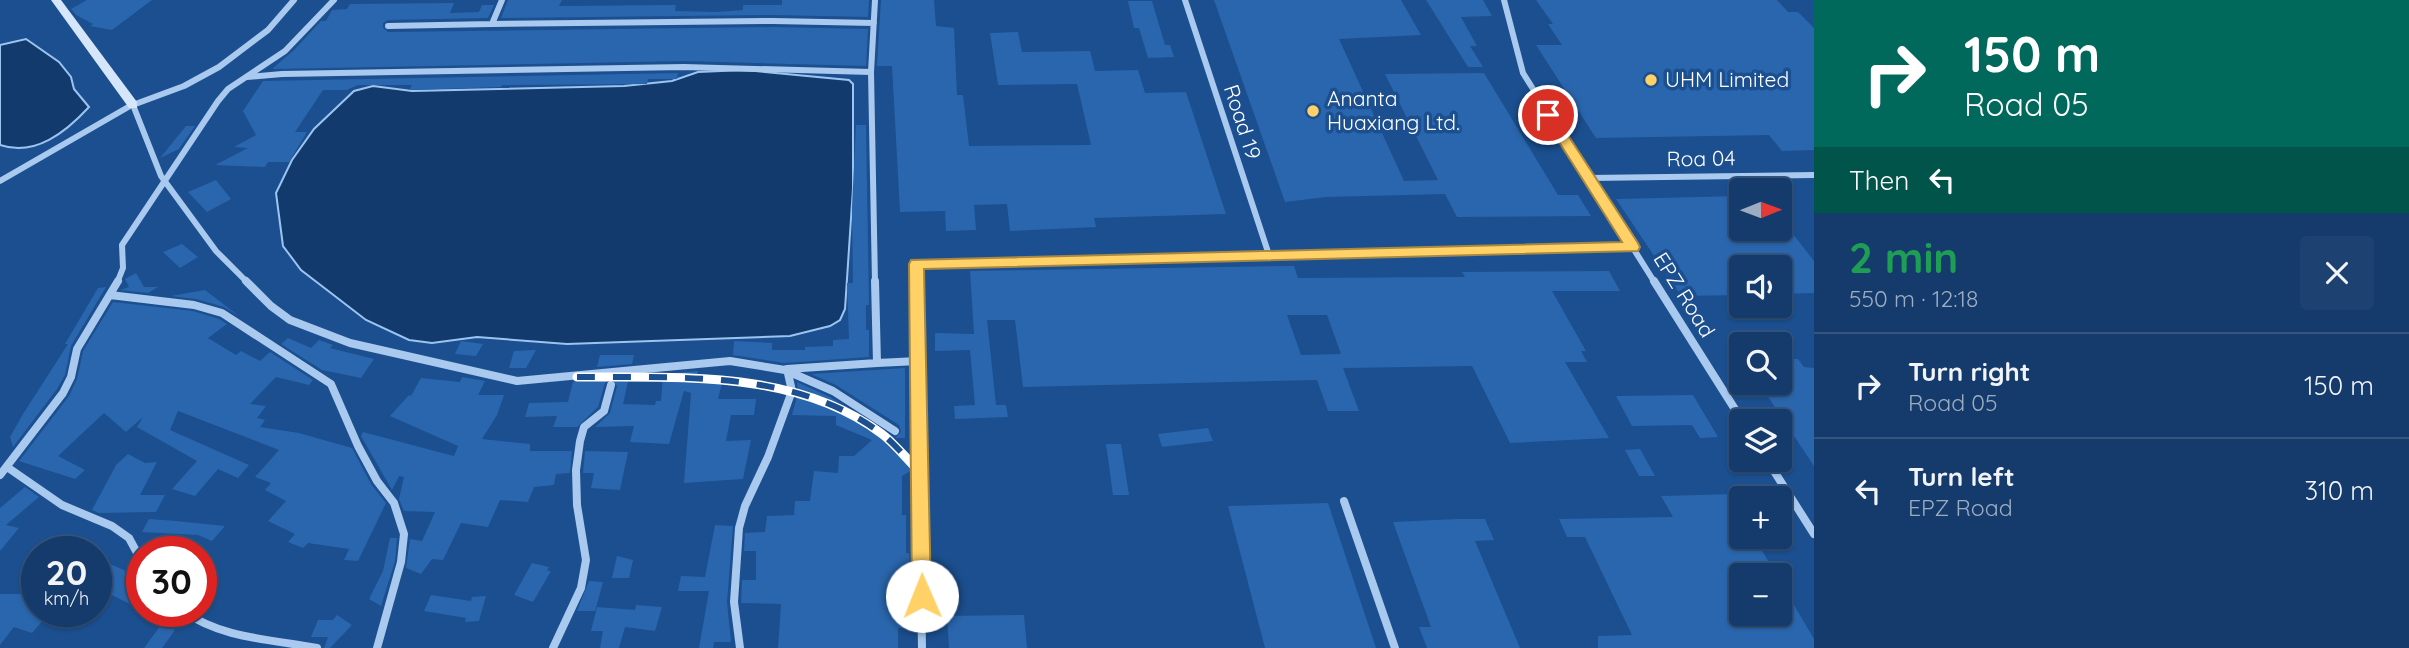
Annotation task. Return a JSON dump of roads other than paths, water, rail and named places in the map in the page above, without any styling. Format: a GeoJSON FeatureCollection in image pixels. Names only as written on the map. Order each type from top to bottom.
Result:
{"type":"FeatureCollection","features":[{"type":"Feature","properties":{"kind":"street"},"geometry":{"type":"LineString","coordinates":[[56,0],[133,105],[164,180],[216,251],[271,306],[290,320],[350,343],[517,381],[730,361],[785,370],[833,391],[895,431]]}},
{"type":"Feature","properties":{"kind":"street"},"geometry":{"type":"LineString","coordinates":[[0,181],[55,146],[133,105],[167,94],[235,56],[265,34],[294,0]]}},
{"type":"Feature","properties":{"kind":"street"},"geometry":{"type":"LineString","coordinates":[[0,475],[63,393],[71,377],[77,349],[123,268],[122,245],[218,101],[229,89],[285,51],[334,0]]}},
{"type":"Feature","properties":{"kind":"street"},"geometry":{"type":"LineString","coordinates":[[492,24],[502,0]]}},
{"type":"Feature","properties":{"kind":"street"},"geometry":{"type":"LineString","coordinates":[[875,0],[871,72],[877,363]]}},
{"type":"Feature","properties":{"kind":"street","name":"Road 19"},"geometry":{"type":"LineString","coordinates":[[1185,0],[1269,255]]}},
{"type":"Feature","properties":{"kind":"street","name":"EPZ Road"},"geometry":{"type":"LineString","coordinates":[[1504,0],[1523,73],[1735,409]]}},
{"type":"Feature","properties":{"kind":"street"},"geometry":{"type":"LineString","coordinates":[[388,26],[760,21],[874,23]]}},
{"type":"Feature","properties":{"kind":"street"},"geometry":{"type":"LineString","coordinates":[[247,77],[282,74],[684,67],[871,72]]}},
{"type":"Feature","properties":{"kind":"street","name":"Roa 04"},"geometry":{"type":"LineString","coordinates":[[1589,178],[1814,175]]}},
{"type":"Feature","properties":{"kind":"street"},"geometry":{"type":"LineString","coordinates":[[922,648],[916,264],[1633,247]]}},
{"type":"Feature","properties":{"kind":"street"},"geometry":{"type":"LineString","coordinates":[[110,295],[194,305],[222,313],[331,384],[358,446],[377,481],[394,503],[404,534],[401,562],[377,648]]}},
{"type":"Feature","properties":{"kind":"street"},"geometry":{"type":"LineString","coordinates":[[740,648],[734,602],[739,528],[745,506],[768,457],[792,391],[787,369],[918,361]]}},
{"type":"Feature","properties":{"kind":"street"},"geometry":{"type":"LineString","coordinates":[[553,648],[581,588],[586,560],[577,505],[576,470],[580,441],[584,427],[604,411],[611,385]]}},
{"type":"Feature","properties":{"kind":"street"},"geometry":{"type":"LineString","coordinates":[[7,467],[62,505],[112,526],[126,536]]}},
{"type":"Feature","properties":{"kind":"street"},"geometry":{"type":"LineString","coordinates":[[1775,472],[1814,534]]}},
{"type":"Feature","properties":{"kind":"street"},"geometry":{"type":"LineString","coordinates":[[1344,500],[1395,648]]}},
{"type":"Feature","properties":{"kind":"street"},"geometry":{"type":"LineString","coordinates":[[210,627],[223,633],[317,648]]}},
{"type":"Feature","properties":{"kind":"water"},"geometry":{"type":"Polygon","coordinates":[[[26,39],[59,62],[71,77],[74,89],[89,107],[49,140],[25,148],[13,148],[0,145],[0,45],[26,39]]]}},
{"type":"Feature","properties":{"kind":"water"},"geometry":{"type":"Polygon","coordinates":[[[745,70],[849,80],[853,84],[853,188],[845,309],[840,320],[830,326],[790,336],[567,344],[477,337],[432,343],[409,340],[366,320],[301,270],[283,246],[276,193],[292,160],[314,129],[354,91],[373,86],[412,91],[624,86],[672,81],[698,72],[745,70]]]}},
{"type":"Feature","properties":{"kind":"railway"},"geometry":{"type":"LineString","coordinates":[[577,377],[696,378],[775,388],[812,398],[848,413],[882,434],[916,468]]}},
{"type":"Feature","properties":{"kind":"place","name":"UHM Limited"},"geometry":{"type":"Point","coordinates":[1651,80]}},
{"type":"Feature","properties":{"kind":"place","name":"Ananta Huaxiang Ltd."},"geometry":{"type":"Point","coordinates":[1313,111]}}]}
